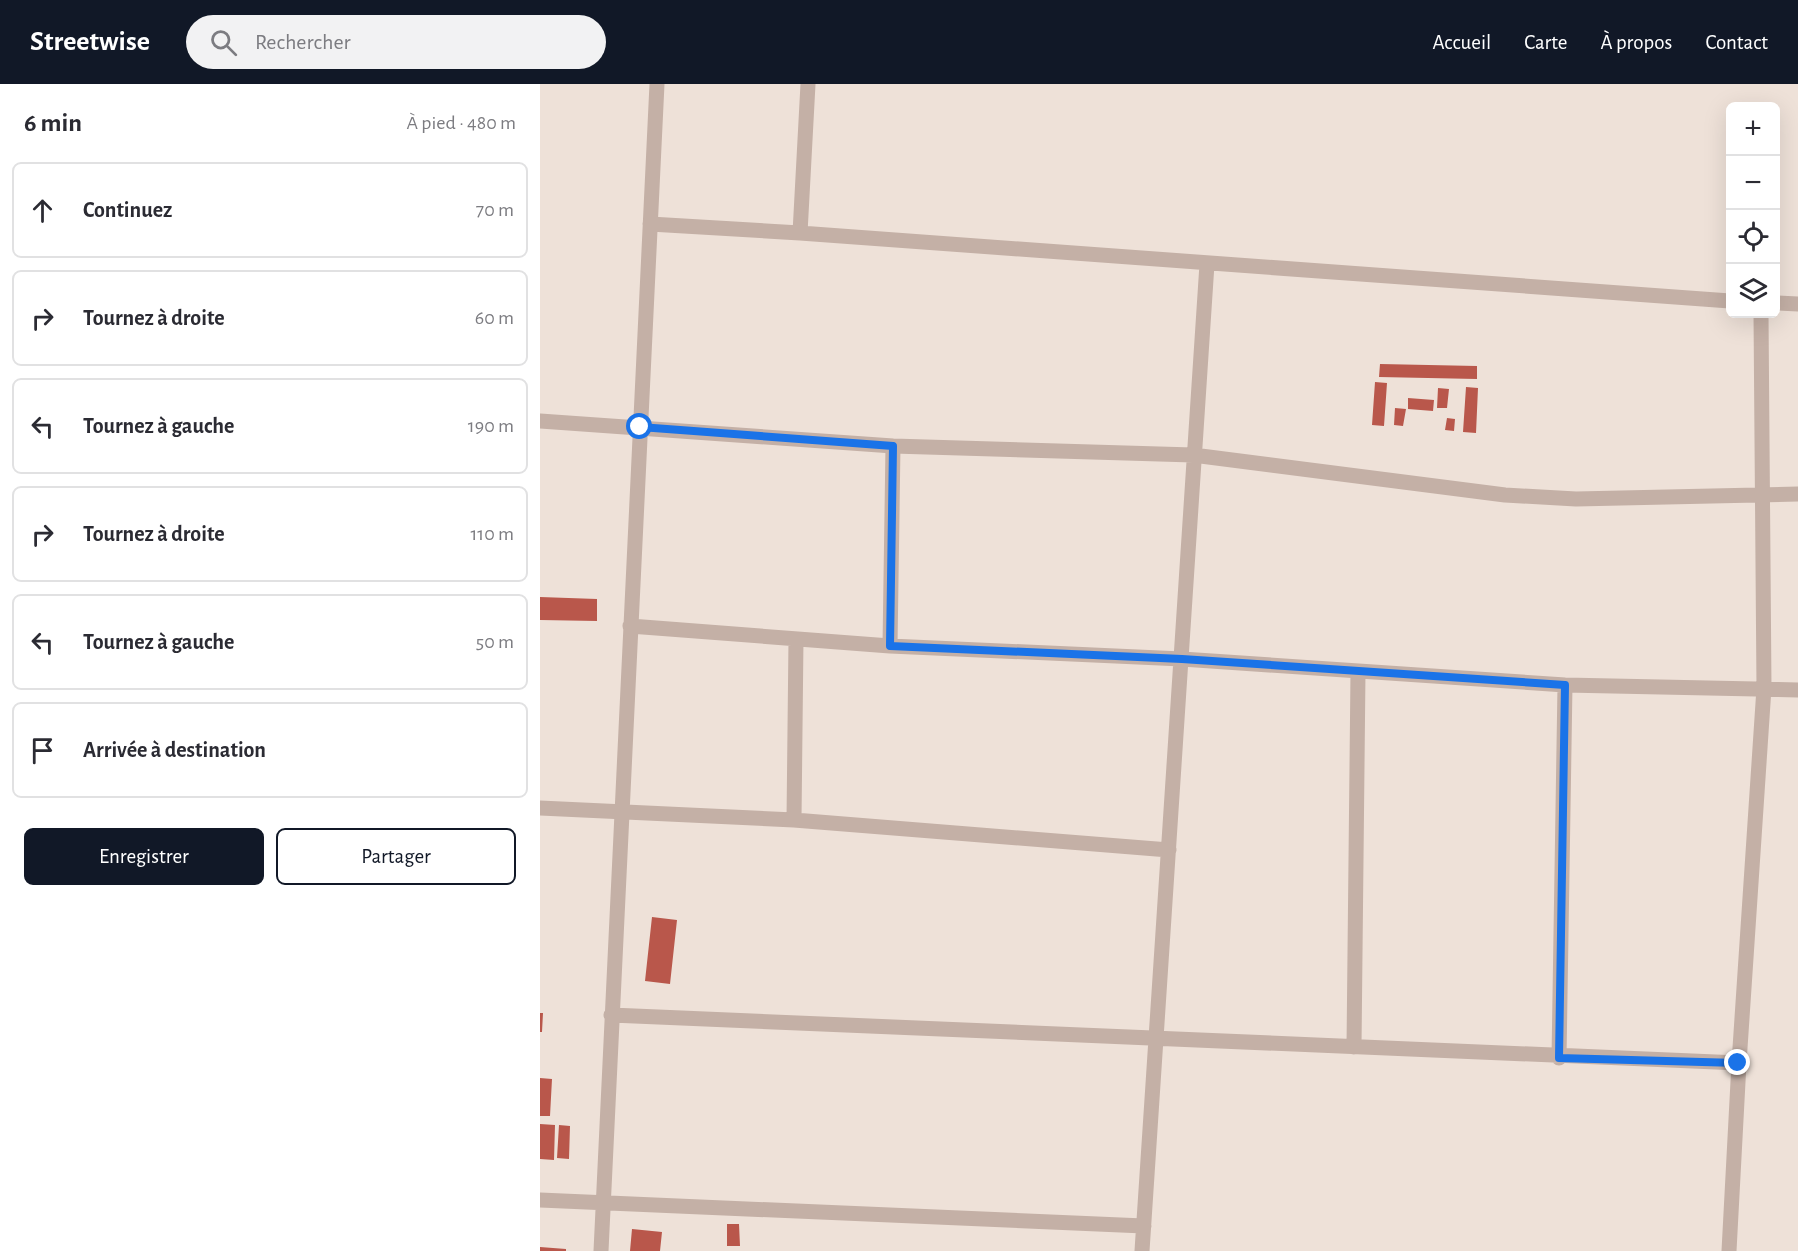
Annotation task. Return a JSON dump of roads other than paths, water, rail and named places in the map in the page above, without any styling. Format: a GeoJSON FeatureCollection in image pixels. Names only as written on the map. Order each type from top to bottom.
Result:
{"type":"FeatureCollection","features":[{"type":"Feature","properties":{"kind":"street"},"geometry":{"type":"LineString","coordinates":[[601,1251],[657,84]]}},
{"type":"Feature","properties":{"kind":"street"},"geometry":{"type":"LineString","coordinates":[[800,233],[808,84]]}},
{"type":"Feature","properties":{"kind":"street"},"geometry":{"type":"LineString","coordinates":[[650,224],[1726,301]]}},
{"type":"Feature","properties":{"kind":"street"},"geometry":{"type":"LineString","coordinates":[[1142,1251],[1207,264]]}},
{"type":"Feature","properties":{"kind":"street"},"geometry":{"type":"LineString","coordinates":[[1780,303],[1798,304]]}},
{"type":"Feature","properties":{"kind":"street"},"geometry":{"type":"LineString","coordinates":[[1729,1251],[1738,1063],[1764,688],[1761,318]]}},
{"type":"Feature","properties":{"kind":"street"},"geometry":{"type":"LineString","coordinates":[[540,421],[893,446],[1193,455],[1505,495],[1576,499],[1798,494]]}},
{"type":"Feature","properties":{"kind":"street"},"geometry":{"type":"LineString","coordinates":[[890,646],[893,446]]}},
{"type":"Feature","properties":{"kind":"street"},"geometry":{"type":"LineString","coordinates":[[630,626],[890,646],[1182,659],[1565,685],[1798,690]]}},
{"type":"Feature","properties":{"kind":"street"},"geometry":{"type":"LineString","coordinates":[[794,820],[796,639]]}},
{"type":"Feature","properties":{"kind":"street"},"geometry":{"type":"LineString","coordinates":[[1354,1047],[1358,672]]}},
{"type":"Feature","properties":{"kind":"street"},"geometry":{"type":"LineString","coordinates":[[1559,1058],[1565,685]]}},
{"type":"Feature","properties":{"kind":"street"},"geometry":{"type":"LineString","coordinates":[[540,808],[794,820],[1169,850]]}},
{"type":"Feature","properties":{"kind":"street"},"geometry":{"type":"LineString","coordinates":[[611,1015],[1559,1058],[1738,1063]]}},
{"type":"Feature","properties":{"kind":"street"},"geometry":{"type":"LineString","coordinates":[[540,1200],[1144,1226]]}}]}
